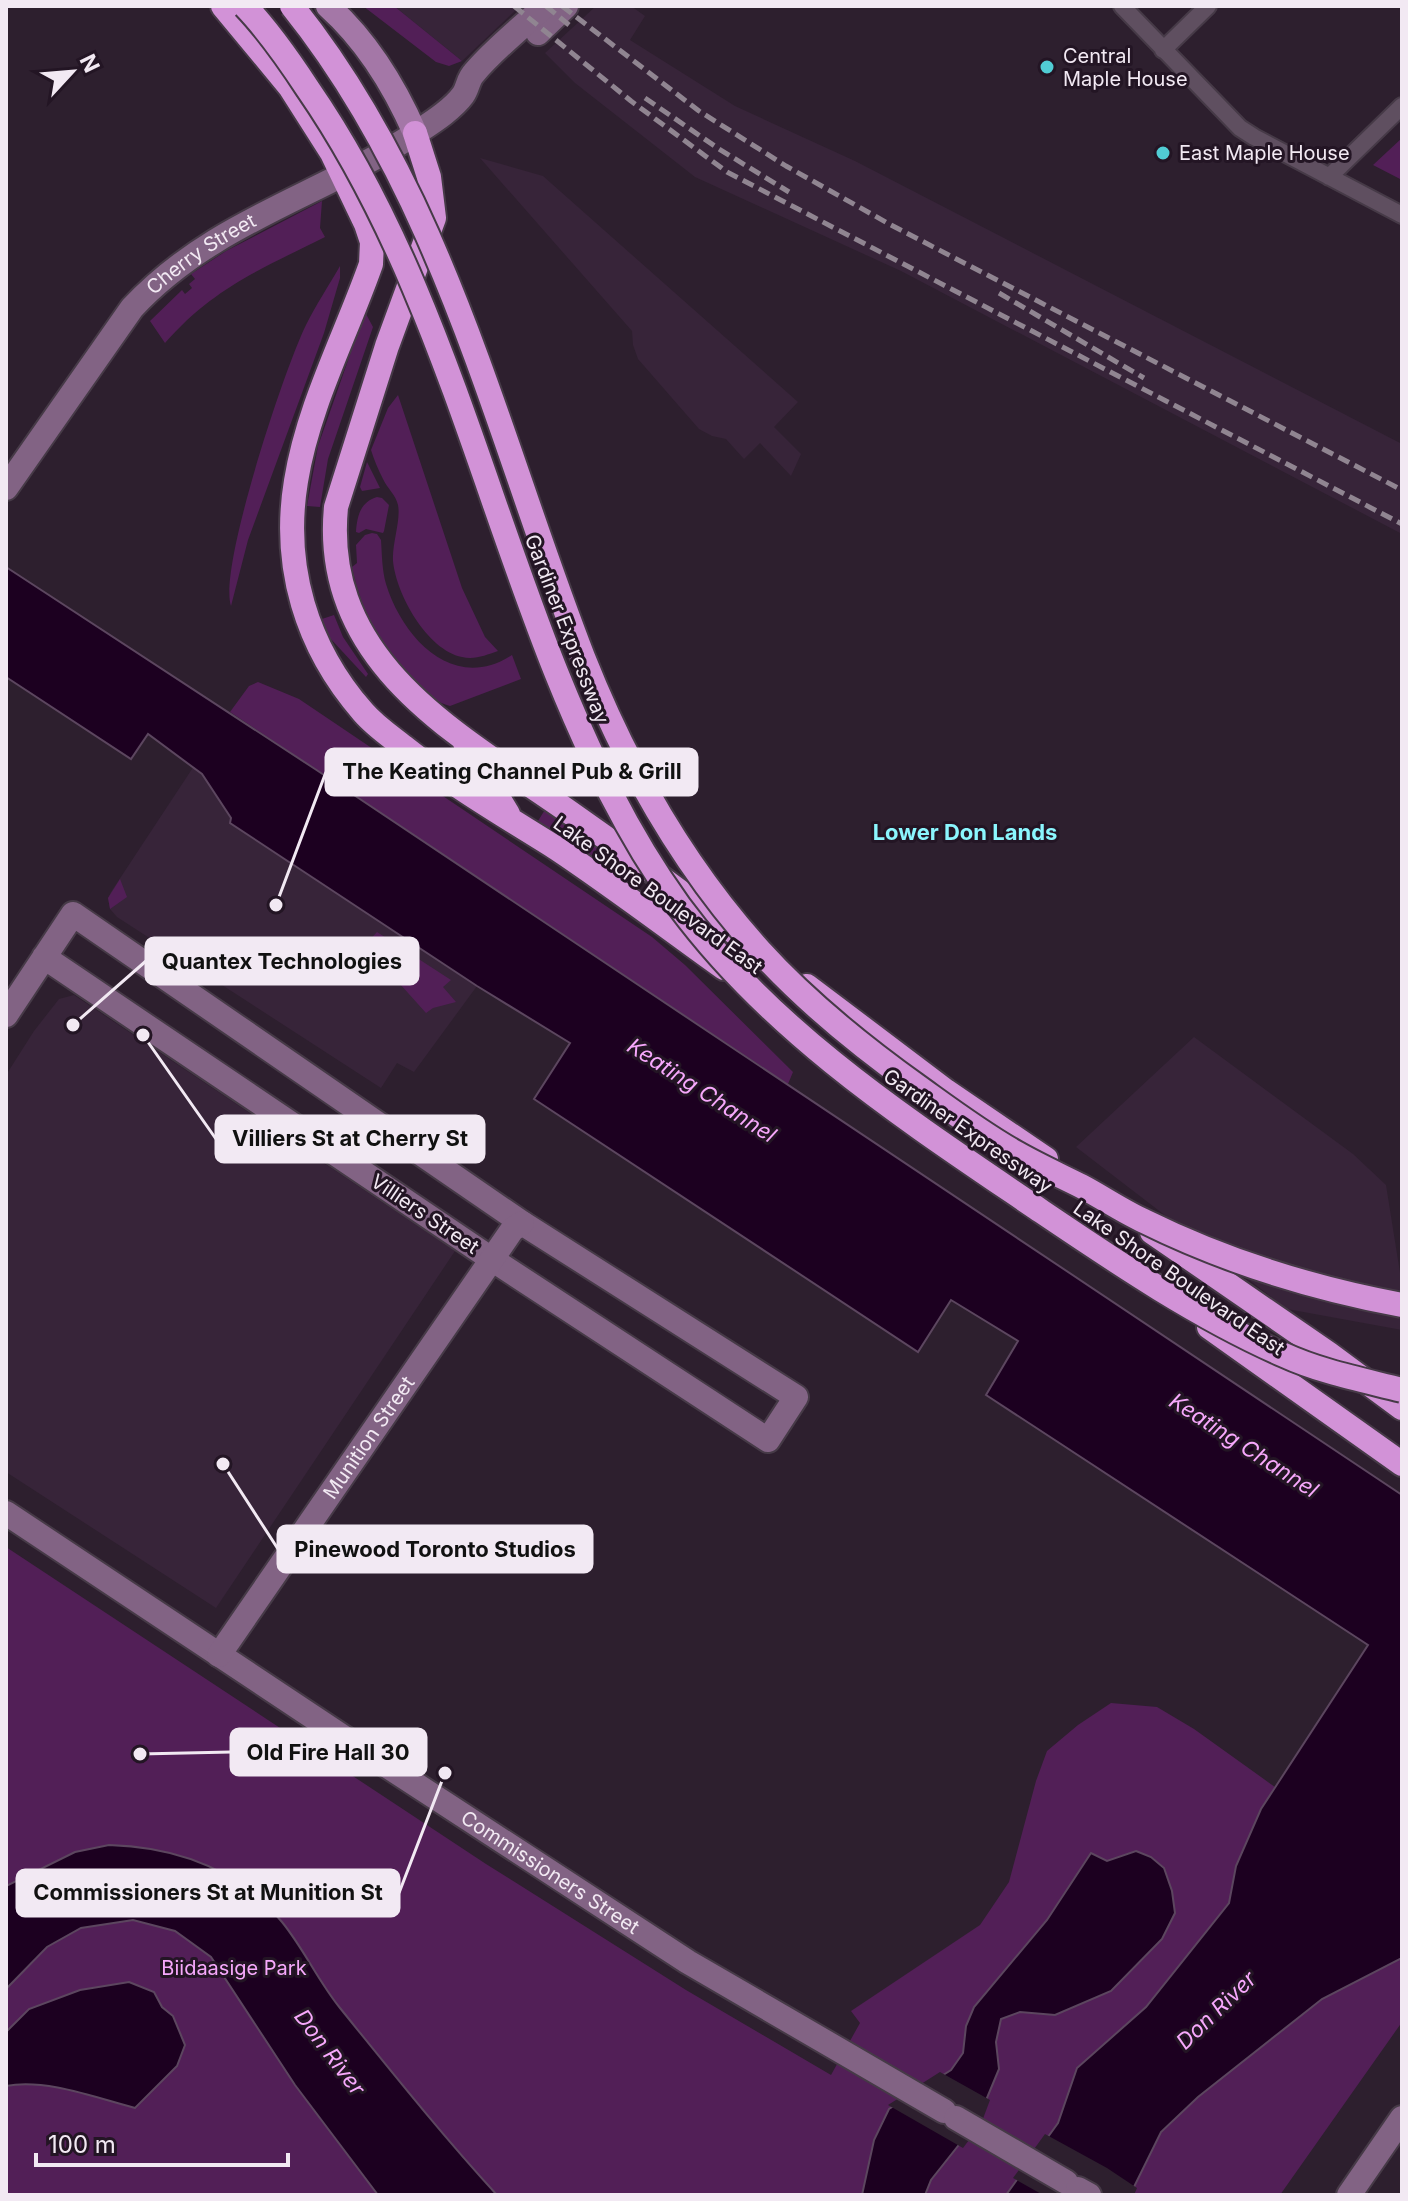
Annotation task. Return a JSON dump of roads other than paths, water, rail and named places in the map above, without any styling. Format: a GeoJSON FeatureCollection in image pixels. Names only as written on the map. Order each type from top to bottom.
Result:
{"type":"FeatureCollection","features":[{"type":"Feature","properties":{"kind":"highway","name":"Lake Shore Boulevard East"},"geometry":{"type":"LineString","coordinates":[[223,6],[290,87],[344,175],[372,242],[371,264],[318,402],[296,480],[291,536],[297,589],[304,614],[326,659],[364,713],[426,763],[568,856],[734,975],[808,1046],[1402,1464]]}},
{"type":"Feature","properties":{"kind":"highway","name":"Gardiner Expressway"},"geometry":{"type":"LineString","coordinates":[[245,6],[324,111],[382,217],[435,340],[554,669],[583,738],[636,841],[680,906],[724,960],[790,1027],[849,1078],[1093,1245],[1227,1328],[1288,1357],[1402,1390]]}},
{"type":"Feature","properties":{"kind":"highway","name":"Gardiner Expressway"},"geometry":{"type":"LineString","coordinates":[[292,6],[370,118],[411,198],[474,352],[583,656],[619,740],[665,822],[734,921],[802,993],[846,1033],[902,1076],[1014,1153],[1140,1219],[1221,1256],[1299,1283],[1402,1305]]}},
{"type":"Feature","properties":{"kind":"highway","name":"Lake Shore Boulevard East"},"geometry":{"type":"LineString","coordinates":[[415,133],[429,177],[434,218],[385,351],[336,507],[333,532],[340,580],[359,627],[388,674],[460,736],[650,869],[946,1091],[1317,1345],[1402,1408]]}},
{"type":"Feature","properties":{"kind":"highway"},"geometry":{"type":"LineString","coordinates":[[460,736],[511,820]]}},
{"type":"Feature","properties":{"kind":"main road","name":"Lake Shore Boulevard East"},"geometry":{"type":"LineString","coordinates":[[328,6],[369,50],[415,133]]}},
{"type":"Feature","properties":{"kind":"street","name":"Cherry Street"},"geometry":{"type":"LineString","coordinates":[[463,95],[472,75],[545,6]]}},
{"type":"Feature","properties":{"kind":"street","name":"Cherry Street"},"geometry":{"type":"LineString","coordinates":[[6,488],[132,308],[154,284],[225,233],[344,175],[415,133],[463,95],[484,87],[566,6]]}},
{"type":"Feature","properties":{"kind":"street"},"geometry":{"type":"LineString","coordinates":[[1122,6],[1240,128],[1402,215]]}},
{"type":"Feature","properties":{"kind":"street"},"geometry":{"type":"LineString","coordinates":[[1163,50],[1208,6]]}},
{"type":"Feature","properties":{"kind":"street"},"geometry":{"type":"LineString","coordinates":[[1329,177],[1402,106]]}},
{"type":"Feature","properties":{"kind":"street"},"geometry":{"type":"LineString","coordinates":[[6,1015],[73,914],[522,1223]]}},
{"type":"Feature","properties":{"kind":"street","name":"Villiers Street"},"geometry":{"type":"LineString","coordinates":[[44,957],[493,1260],[768,1440],[796,1397],[522,1223]]}},
{"type":"Feature","properties":{"kind":"street","name":"Munition Street"},"geometry":{"type":"LineString","coordinates":[[219,1655],[512,1230],[522,1223]]}},
{"type":"Feature","properties":{"kind":"street","name":"Commissioners Street"},"geometry":{"type":"LineString","coordinates":[[6,1513],[688,1962],[1078,2189]]}},
{"type":"Feature","properties":{"kind":"street"},"geometry":{"type":"LineString","coordinates":[[1349,2195],[1402,2118]]}},
{"type":"Feature","properties":{"kind":"water"},"geometry":{"type":"Polygon","coordinates":[[[6,567],[315,769],[1402,1495],[1402,1958],[1322,1999],[1198,2097],[1161,2132],[1130,2195],[1006,2195],[1058,2123],[1077,2068],[1146,2007],[1229,1903],[1236,1866],[1261,1809],[1368,1645],[986,1395],[1018,1341],[951,1300],[918,1352],[534,1099],[570,1043],[477,986],[230,823],[231,818],[202,774],[148,734],[131,759],[6,677],[6,567]]]}},
{"type":"Feature","properties":{"kind":"water","name":"Don River"},"geometry":{"type":"Polygon","coordinates":[[[109,1845],[158,1850],[204,1864],[246,1887],[264,1903],[290,1932],[340,2008],[497,2195],[378,2195],[295,2085],[211,1957],[175,1931],[133,1920],[81,1928],[47,1947],[6,1989],[6,1886],[75,1852],[109,1845]]]}},
{"type":"Feature","properties":{"kind":"water"},"geometry":{"type":"Polygon","coordinates":[[[1136,1851],[1151,1857],[1164,1868],[1172,1891],[1175,1913],[1162,1939],[1111,1991],[1055,2015],[1020,2012],[1001,2019],[996,2042],[999,2069],[977,2122],[931,2180],[925,2195],[862,2195],[874,2140],[889,2109],[951,2070],[963,2053],[966,2026],[974,2007],[1047,1920],[1091,1853],[1107,1861],[1136,1851]]]}},
{"type":"Feature","properties":{"kind":"water"},"geometry":{"type":"Polygon","coordinates":[[[129,1982],[154,1992],[162,2007],[173,2016],[185,2045],[177,2066],[135,2108],[54,2087],[6,2086],[6,2032],[29,2009],[80,1990],[129,1982]]]}},
{"type":"Feature","properties":{"kind":"railway"},"geometry":{"type":"LineString","coordinates":[[514,6],[631,101],[727,172],[1402,524]]}},
{"type":"Feature","properties":{"kind":"railway"},"geometry":{"type":"LineString","coordinates":[[546,6],[569,25]]}},
{"type":"Feature","properties":{"kind":"railway"},"geometry":{"type":"LineString","coordinates":[[562,6],[699,111],[786,166],[891,225],[1402,490]]}},
{"type":"Feature","properties":{"kind":"railway"},"geometry":{"type":"LineString","coordinates":[[645,98],[789,192]]}},
{"type":"Feature","properties":{"kind":"railway"},"geometry":{"type":"LineString","coordinates":[[999,293],[1144,378]]}},
{"type":"Feature","properties":{"kind":"place","name":"Central Maple House"},"geometry":{"type":"Point","coordinates":[1047,67]}},
{"type":"Feature","properties":{"kind":"place","name":"East Maple House"},"geometry":{"type":"Point","coordinates":[1163,153]}},
{"type":"Feature","properties":{"kind":"place","name":"The Keating Channel Pub & Grill"},"geometry":{"type":"Point","coordinates":[276,905]}},
{"type":"Feature","properties":{"kind":"place","name":"Quantex Technologies"},"geometry":{"type":"Point","coordinates":[73,1025]}},
{"type":"Feature","properties":{"kind":"place","name":"Villiers St at Cherry St"},"geometry":{"type":"Point","coordinates":[143,1035]}},
{"type":"Feature","properties":{"kind":"place","name":"Pinewood Toronto Studios"},"geometry":{"type":"Point","coordinates":[223,1464]}},
{"type":"Feature","properties":{"kind":"place","name":"Old Fire Hall 30"},"geometry":{"type":"Point","coordinates":[140,1754]}},
{"type":"Feature","properties":{"kind":"place","name":"Commissioners St at Munition St"},"geometry":{"type":"Point","coordinates":[445,1773]}},
{"type":"Feature","properties":{"kind":"district","name":"Lower Don Lands"},"geometry":{"type":"Point","coordinates":[965,832]}},
{"type":"Feature","properties":{"kind":"water label","name":"Keating Channel"},"geometry":{"type":"Point","coordinates":[702,1090]}},
{"type":"Feature","properties":{"kind":"water label","name":"Keating Channel"},"geometry":{"type":"Point","coordinates":[1244,1445]}},
{"type":"Feature","properties":{"kind":"park label","name":"Biidaasige Park"},"geometry":{"type":"Point","coordinates":[234,1968]}}]}
